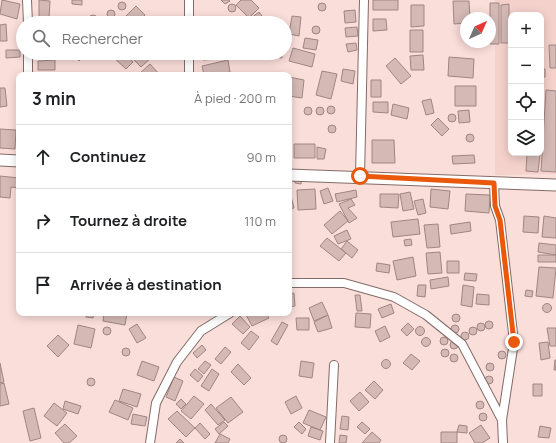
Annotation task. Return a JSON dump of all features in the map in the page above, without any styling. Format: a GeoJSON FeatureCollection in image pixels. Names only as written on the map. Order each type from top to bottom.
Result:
{"type":"FeatureCollection","features":[{"type":"Feature","properties":{"kind":"street"},"geometry":{"type":"LineString","coordinates":[[27,0],[28,16]]}},
{"type":"Feature","properties":{"kind":"street"},"geometry":{"type":"LineString","coordinates":[[189,0],[189,16]]}},
{"type":"Feature","properties":{"kind":"street"},"geometry":{"type":"LineString","coordinates":[[360,176],[364,0]]}},
{"type":"Feature","properties":{"kind":"street"},"geometry":{"type":"LineString","coordinates":[[28,60],[28,72]]}},
{"type":"Feature","properties":{"kind":"street"},"geometry":{"type":"LineString","coordinates":[[189,60],[189,72]]}},
{"type":"Feature","properties":{"kind":"street"},"geometry":{"type":"LineString","coordinates":[[0,160],[16,161]]}},
{"type":"Feature","properties":{"kind":"street"},"geometry":{"type":"LineString","coordinates":[[292,175],[360,176],[556,185]]}},
{"type":"Feature","properties":{"kind":"street"},"geometry":{"type":"LineString","coordinates":[[494,183],[495,206],[500,220],[514,342],[502,420],[503,443]]}},
{"type":"Feature","properties":{"kind":"street"},"geometry":{"type":"LineString","coordinates":[[292,283],[344,283],[394,297],[426,315],[462,344],[502,420]]}},
{"type":"Feature","properties":{"kind":"street"},"geometry":{"type":"LineString","coordinates":[[150,443],[156,403],[177,362],[201,331],[225,316]]}},
{"type":"Feature","properties":{"kind":"street"},"geometry":{"type":"LineString","coordinates":[[330,443],[334,365]]}},
{"type":"Feature","properties":{"kind":"shaded area"},"geometry":{"type":"Polygon","coordinates":[[[495,0],[556,0],[556,174],[495,175],[495,0]]]}},
{"type":"Feature","properties":{"kind":"building"},"geometry":{"type":"Polygon","coordinates":[[[2,0],[20,4],[16,19],[0,14],[2,0]]]}},
{"type":"Feature","properties":{"kind":"building"},"geometry":{"type":"Polygon","coordinates":[[[39,0],[50,1],[49,16],[39,16],[39,0]]]}},
{"type":"Feature","properties":{"kind":"building"},"geometry":{"type":"Polygon","coordinates":[[[72,0],[82,0],[82,5],[72,4],[72,0]]]}},
{"type":"Feature","properties":{"kind":"building"},"geometry":{"type":"Polygon","coordinates":[[[221,0],[229,0],[230,1],[225,4],[221,0]]]}},
{"type":"Feature","properties":{"kind":"building"},"geometry":{"type":"Polygon","coordinates":[[[241,0],[251,0],[259,8],[251,16],[247,16],[236,5],[241,0]]]}},
{"type":"Feature","properties":{"kind":"building"},"geometry":{"type":"Polygon","coordinates":[[[373,0],[398,0],[398,10],[373,10],[373,0]]]}},
{"type":"Feature","properties":{"kind":"building"},"geometry":{"type":"Polygon","coordinates":[[[453,1],[469,1],[470,12],[460,12],[460,24],[454,24],[453,1]]]}},
{"type":"Feature","properties":{"kind":"building"},"geometry":{"type":"Polygon","coordinates":[[[120,2],[124,2],[126,6],[124,10],[120,10],[118,8],[118,4],[120,2]]]}},
{"type":"Feature","properties":{"kind":"building"},"geometry":{"type":"Polygon","coordinates":[[[320,3],[324,3],[326,7],[324,11],[320,11],[318,9],[318,5],[320,3]]]}},
{"type":"Feature","properties":{"kind":"building"},"geometry":{"type":"Polygon","coordinates":[[[490,3],[499,3],[499,44],[496,44],[496,12],[490,12],[490,3]]]}},
{"type":"Feature","properties":{"kind":"building"},"geometry":{"type":"Polygon","coordinates":[[[230,4],[234,4],[236,8],[234,12],[230,12],[228,10],[228,6],[230,4]]]}},
{"type":"Feature","properties":{"kind":"building"},"geometry":{"type":"Polygon","coordinates":[[[509,4],[508,43],[501,43],[501,5],[509,4]]]}},
{"type":"Feature","properties":{"kind":"building"},"geometry":{"type":"Polygon","coordinates":[[[411,5],[424,5],[424,26],[411,27],[411,5]]]}},
{"type":"Feature","properties":{"kind":"building"},"geometry":{"type":"Polygon","coordinates":[[[136,6],[145,15],[144,16],[126,16],[136,6]]]}},
{"type":"Feature","properties":{"kind":"building"},"geometry":{"type":"Polygon","coordinates":[[[109,10],[113,10],[115,12],[115,16],[107,16],[107,12],[109,10]]]}},
{"type":"Feature","properties":{"kind":"building"},"geometry":{"type":"Polygon","coordinates":[[[355,10],[356,22],[345,23],[344,11],[355,10]]]}},
{"type":"Feature","properties":{"kind":"building"},"geometry":{"type":"Polygon","coordinates":[[[259,12],[262,16],[254,16],[259,12]]]}},
{"type":"Feature","properties":{"kind":"building"},"geometry":{"type":"Polygon","coordinates":[[[292,16],[301,17],[299,36],[292,35],[292,16]]]}},
{"type":"Feature","properties":{"kind":"building"},"geometry":{"type":"Polygon","coordinates":[[[373,19],[386,19],[387,30],[373,31],[373,19]]]}},
{"type":"Feature","properties":{"kind":"building"},"geometry":{"type":"Polygon","coordinates":[[[6,24],[7,41],[0,41],[0,25],[6,24]]]}},
{"type":"Feature","properties":{"kind":"building"},"geometry":{"type":"Polygon","coordinates":[[[314,26],[318,26],[320,30],[318,34],[314,34],[312,32],[312,28],[314,26]]]}},
{"type":"Feature","properties":{"kind":"building"},"geometry":{"type":"Polygon","coordinates":[[[357,27],[358,36],[346,37],[345,28],[357,27]]]}},
{"type":"Feature","properties":{"kind":"building"},"geometry":{"type":"Polygon","coordinates":[[[410,30],[423,30],[423,52],[410,52],[410,30]]]}},
{"type":"Feature","properties":{"kind":"building"},"geometry":{"type":"Polygon","coordinates":[[[305,38],[318,40],[316,50],[303,48],[305,38]]]}},
{"type":"Feature","properties":{"kind":"building"},"geometry":{"type":"Polygon","coordinates":[[[356,43],[357,50],[348,52],[346,44],[356,43]]]}},
{"type":"Feature","properties":{"kind":"building"},"geometry":{"type":"Polygon","coordinates":[[[549,45],[556,45],[556,68],[550,68],[549,45]]]}},
{"type":"Feature","properties":{"kind":"building"},"geometry":{"type":"Polygon","coordinates":[[[293,48],[315,54],[312,67],[289,61],[292,60],[293,48]]]}},
{"type":"Feature","properties":{"kind":"building"},"geometry":{"type":"Polygon","coordinates":[[[6,50],[16,50],[16,57],[6,58],[6,50]]]}},
{"type":"Feature","properties":{"kind":"building"},"geometry":{"type":"Polygon","coordinates":[[[423,55],[424,70],[411,70],[410,56],[423,55]]]}},
{"type":"Feature","properties":{"kind":"building"},"geometry":{"type":"Polygon","coordinates":[[[449,57],[474,59],[473,78],[448,76],[449,57]]]}},
{"type":"Feature","properties":{"kind":"building"},"geometry":{"type":"Polygon","coordinates":[[[395,58],[411,76],[401,84],[386,66],[395,58]]]}},
{"type":"Feature","properties":{"kind":"building"},"geometry":{"type":"Polygon","coordinates":[[[55,60],[55,70],[38,70],[38,61],[55,60]]]}},
{"type":"Feature","properties":{"kind":"building"},"geometry":{"type":"Polygon","coordinates":[[[116,60],[131,60],[133,62],[126,69],[116,60]]]}},
{"type":"Feature","properties":{"kind":"building"},"geometry":{"type":"Polygon","coordinates":[[[134,60],[149,60],[141,67],[134,60]]]}},
{"type":"Feature","properties":{"kind":"building"},"geometry":{"type":"Polygon","coordinates":[[[228,60],[230,72],[203,72],[202,66],[228,60]]]}},
{"type":"Feature","properties":{"kind":"building"},"geometry":{"type":"Polygon","coordinates":[[[150,64],[157,72],[141,72],[150,64]]]}},
{"type":"Feature","properties":{"kind":"building"},"geometry":{"type":"Polygon","coordinates":[[[343,69],[355,71],[353,84],[341,81],[343,69]]]}},
{"type":"Feature","properties":{"kind":"building"},"geometry":{"type":"Polygon","coordinates":[[[322,71],[337,74],[331,99],[316,95],[322,71]]]}},
{"type":"Feature","properties":{"kind":"building"},"geometry":{"type":"Polygon","coordinates":[[[292,78],[304,80],[302,98],[292,96],[292,78]]]}},
{"type":"Feature","properties":{"kind":"building"},"geometry":{"type":"Polygon","coordinates":[[[371,80],[381,80],[381,97],[371,97],[371,80]]]}},
{"type":"Feature","properties":{"kind":"building"},"geometry":{"type":"Polygon","coordinates":[[[455,86],[476,86],[476,106],[455,106],[455,86]]]}},
{"type":"Feature","properties":{"kind":"building"},"geometry":{"type":"Polygon","coordinates":[[[0,88],[5,88],[7,106],[0,107],[0,88]]]}},
{"type":"Feature","properties":{"kind":"building"},"geometry":{"type":"Polygon","coordinates":[[[546,90],[556,91],[556,172],[541,171],[542,156],[544,156],[546,90]]]}},
{"type":"Feature","properties":{"kind":"building"},"geometry":{"type":"Polygon","coordinates":[[[431,99],[434,113],[426,115],[422,101],[431,99]]]}},
{"type":"Feature","properties":{"kind":"building"},"geometry":{"type":"Polygon","coordinates":[[[373,102],[388,102],[388,113],[373,112],[373,102]]]}},
{"type":"Feature","properties":{"kind":"building"},"geometry":{"type":"Polygon","coordinates":[[[393,104],[409,108],[407,119],[391,115],[393,104]]]}},
{"type":"Feature","properties":{"kind":"building"},"geometry":{"type":"Polygon","coordinates":[[[329,106],[333,106],[335,110],[333,114],[329,114],[327,112],[327,108],[329,106]]]}},
{"type":"Feature","properties":{"kind":"building"},"geometry":{"type":"Polygon","coordinates":[[[306,107],[310,107],[312,111],[310,115],[306,115],[304,113],[304,109],[306,107]]]}},
{"type":"Feature","properties":{"kind":"building"},"geometry":{"type":"Polygon","coordinates":[[[318,107],[322,107],[324,111],[322,115],[318,115],[316,113],[316,109],[318,107]]]}},
{"type":"Feature","properties":{"kind":"building"},"geometry":{"type":"Polygon","coordinates":[[[469,110],[470,122],[459,123],[458,111],[469,110]]]}},
{"type":"Feature","properties":{"kind":"building"},"geometry":{"type":"Polygon","coordinates":[[[450,114],[454,114],[456,118],[454,122],[450,122],[448,120],[448,116],[450,114]]]}},
{"type":"Feature","properties":{"kind":"building"},"geometry":{"type":"Polygon","coordinates":[[[438,118],[449,129],[442,136],[431,125],[438,118]]]}},
{"type":"Feature","properties":{"kind":"building"},"geometry":{"type":"Polygon","coordinates":[[[330,125],[334,125],[336,129],[334,133],[330,133],[328,131],[328,127],[330,125]]]}},
{"type":"Feature","properties":{"kind":"building"},"geometry":{"type":"Polygon","coordinates":[[[0,129],[16,130],[15,149],[0,148],[0,129]]]}},
{"type":"Feature","properties":{"kind":"building"},"geometry":{"type":"Polygon","coordinates":[[[468,134],[472,134],[474,138],[472,142],[468,142],[466,140],[466,136],[468,134]]]}},
{"type":"Feature","properties":{"kind":"building"},"geometry":{"type":"Polygon","coordinates":[[[372,140],[394,140],[395,163],[372,163],[372,140]]]}},
{"type":"Feature","properties":{"kind":"building"},"geometry":{"type":"Polygon","coordinates":[[[294,144],[315,144],[315,158],[294,158],[294,144]]]}},
{"type":"Feature","properties":{"kind":"building"},"geometry":{"type":"Polygon","coordinates":[[[317,147],[326,149],[324,159],[317,159],[317,147]]]}},
{"type":"Feature","properties":{"kind":"building"},"geometry":{"type":"Polygon","coordinates":[[[474,155],[475,163],[453,164],[452,156],[474,155]]]}},
{"type":"Feature","properties":{"kind":"building"},"geometry":{"type":"Polygon","coordinates":[[[527,156],[540,156],[538,172],[526,171],[527,156]]]}},
{"type":"Feature","properties":{"kind":"building"},"geometry":{"type":"Polygon","coordinates":[[[0,176],[16,178],[16,188],[11,187],[10,198],[0,197],[0,176]]]}},
{"type":"Feature","properties":{"kind":"building"},"geometry":{"type":"Polygon","coordinates":[[[302,178],[301,184],[295,183],[294,180],[302,178]]]}},
{"type":"Feature","properties":{"kind":"building"},"geometry":{"type":"Polygon","coordinates":[[[328,188],[333,201],[324,204],[320,191],[328,188]]]}},
{"type":"Feature","properties":{"kind":"building"},"geometry":{"type":"Polygon","coordinates":[[[315,189],[316,209],[298,210],[297,190],[315,189]]]}},
{"type":"Feature","properties":{"kind":"building"},"geometry":{"type":"Polygon","coordinates":[[[431,189],[450,191],[448,209],[430,207],[431,189]]]}},
{"type":"Feature","properties":{"kind":"building"},"geometry":{"type":"Polygon","coordinates":[[[356,190],[357,197],[337,202],[335,194],[356,190]]]}},
{"type":"Feature","properties":{"kind":"building"},"geometry":{"type":"Polygon","coordinates":[[[410,192],[414,209],[403,211],[400,194],[410,192]]]}},
{"type":"Feature","properties":{"kind":"building"},"geometry":{"type":"Polygon","coordinates":[[[380,194],[399,194],[398,208],[380,207],[380,194]]]}},
{"type":"Feature","properties":{"kind":"building"},"geometry":{"type":"Polygon","coordinates":[[[466,194],[490,195],[489,213],[465,211],[466,194]]]}},
{"type":"Feature","properties":{"kind":"building"},"geometry":{"type":"Polygon","coordinates":[[[351,199],[355,205],[348,208],[357,218],[349,223],[339,204],[351,199]]]}},
{"type":"Feature","properties":{"kind":"building"},"geometry":{"type":"Polygon","coordinates":[[[423,199],[426,213],[418,215],[414,201],[423,199]]]}},
{"type":"Feature","properties":{"kind":"building"},"geometry":{"type":"Polygon","coordinates":[[[340,211],[348,221],[332,234],[324,225],[340,211]]]}},
{"type":"Feature","properties":{"kind":"building"},"geometry":{"type":"Polygon","coordinates":[[[524,216],[539,217],[538,233],[523,232],[524,216]]]}},
{"type":"Feature","properties":{"kind":"building"},"geometry":{"type":"Polygon","coordinates":[[[544,216],[556,218],[556,238],[542,237],[544,216]]]}},
{"type":"Feature","properties":{"kind":"building"},"geometry":{"type":"Polygon","coordinates":[[[418,219],[420,234],[393,237],[391,222],[418,219]]]}},
{"type":"Feature","properties":{"kind":"building"},"geometry":{"type":"Polygon","coordinates":[[[470,222],[471,231],[451,234],[450,225],[470,222]]]}},
{"type":"Feature","properties":{"kind":"building"},"geometry":{"type":"Polygon","coordinates":[[[438,224],[440,247],[427,248],[424,225],[438,224]]]}},
{"type":"Feature","properties":{"kind":"building"},"geometry":{"type":"Polygon","coordinates":[[[347,230],[351,239],[338,244],[334,236],[347,230]]]}},
{"type":"Feature","properties":{"kind":"building"},"geometry":{"type":"Polygon","coordinates":[[[327,238],[346,253],[339,261],[320,246],[327,238]]]}},
{"type":"Feature","properties":{"kind":"building"},"geometry":{"type":"Polygon","coordinates":[[[411,239],[412,245],[405,246],[404,240],[411,239]]]}},
{"type":"Feature","properties":{"kind":"building"},"geometry":{"type":"Polygon","coordinates":[[[347,241],[358,250],[352,258],[341,249],[347,241]]]}},
{"type":"Feature","properties":{"kind":"building"},"geometry":{"type":"Polygon","coordinates":[[[539,243],[556,245],[556,255],[538,252],[539,243]]]}},
{"type":"Feature","properties":{"kind":"building"},"geometry":{"type":"Polygon","coordinates":[[[440,252],[442,273],[428,274],[426,253],[440,252]]]}},
{"type":"Feature","properties":{"kind":"building"},"geometry":{"type":"Polygon","coordinates":[[[538,255],[556,255],[556,262],[538,262],[538,255]]]}},
{"type":"Feature","properties":{"kind":"building"},"geometry":{"type":"Polygon","coordinates":[[[413,257],[416,276],[397,280],[393,261],[413,257]]]}},
{"type":"Feature","properties":{"kind":"building"},"geometry":{"type":"Polygon","coordinates":[[[447,261],[459,261],[459,273],[447,273],[447,261]]]}},
{"type":"Feature","properties":{"kind":"building"},"geometry":{"type":"Polygon","coordinates":[[[377,263],[390,265],[389,273],[376,271],[377,263]]]}},
{"type":"Feature","properties":{"kind":"building"},"geometry":{"type":"Polygon","coordinates":[[[539,267],[556,268],[553,298],[536,296],[539,267]]]}},
{"type":"Feature","properties":{"kind":"building"},"geometry":{"type":"Polygon","coordinates":[[[465,273],[477,274],[476,281],[464,280],[465,273]]]}},
{"type":"Feature","properties":{"kind":"building"},"geometry":{"type":"Polygon","coordinates":[[[448,277],[449,286],[431,289],[430,280],[448,277]]]}},
{"type":"Feature","properties":{"kind":"building"},"geometry":{"type":"Polygon","coordinates":[[[418,285],[426,285],[425,297],[417,296],[418,285]]]}},
{"type":"Feature","properties":{"kind":"building"},"geometry":{"type":"Polygon","coordinates":[[[463,285],[474,287],[472,307],[461,305],[463,285]]]}},
{"type":"Feature","properties":{"kind":"building"},"geometry":{"type":"Polygon","coordinates":[[[526,290],[533,291],[532,297],[525,296],[526,290]]]}},
{"type":"Feature","properties":{"kind":"building"},"geometry":{"type":"Polygon","coordinates":[[[292,293],[294,293],[295,306],[292,306],[292,293]]]}},
{"type":"Feature","properties":{"kind":"building"},"geometry":{"type":"Polygon","coordinates":[[[477,294],[489,295],[489,305],[476,304],[477,294]]]}},
{"type":"Feature","properties":{"kind":"building"},"geometry":{"type":"Polygon","coordinates":[[[355,295],[360,295],[362,311],[357,311],[355,295]]]}},
{"type":"Feature","properties":{"kind":"building"},"geometry":{"type":"Polygon","coordinates":[[[322,302],[328,315],[314,321],[309,308],[322,302]]]}},
{"type":"Feature","properties":{"kind":"building"},"geometry":{"type":"Polygon","coordinates":[[[547,303],[552,308],[547,313],[542,308],[547,303]]]}},
{"type":"Feature","properties":{"kind":"building"},"geometry":{"type":"Polygon","coordinates":[[[391,304],[394,313],[382,318],[378,309],[391,304]]]}},
{"type":"Feature","properties":{"kind":"building"},"geometry":{"type":"Polygon","coordinates":[[[356,313],[371,314],[370,328],[355,327],[356,313]]]}},
{"type":"Feature","properties":{"kind":"building"},"geometry":{"type":"Polygon","coordinates":[[[454,314],[458,314],[460,318],[458,322],[454,322],[452,320],[452,316],[454,314]]]}},
{"type":"Feature","properties":{"kind":"building"},"geometry":{"type":"Polygon","coordinates":[[[328,315],[332,328],[318,332],[314,322],[328,315]]]}},
{"type":"Feature","properties":{"kind":"building"},"geometry":{"type":"Polygon","coordinates":[[[86,316],[93,316],[93,318],[86,316]]]}},
{"type":"Feature","properties":{"kind":"building"},"geometry":{"type":"Polygon","coordinates":[[[104,316],[126,316],[125,325],[103,321],[104,316]]]}},
{"type":"Feature","properties":{"kind":"building"},"geometry":{"type":"Polygon","coordinates":[[[240,316],[250,327],[243,334],[232,324],[240,316]]]}},
{"type":"Feature","properties":{"kind":"building"},"geometry":{"type":"Polygon","coordinates":[[[247,316],[268,316],[269,318],[252,326],[247,316]]]}},
{"type":"Feature","properties":{"kind":"building"},"geometry":{"type":"Polygon","coordinates":[[[296,318],[309,318],[309,330],[297,330],[296,318]]]}},
{"type":"Feature","properties":{"kind":"building"},"geometry":{"type":"Polygon","coordinates":[[[489,321],[492,322],[492,328],[489,329],[486,328],[485,325],[486,322],[489,321]]]}},
{"type":"Feature","properties":{"kind":"building"},"geometry":{"type":"Polygon","coordinates":[[[282,322],[288,325],[277,345],[271,341],[282,322]]]}},
{"type":"Feature","properties":{"kind":"building"},"geometry":{"type":"Polygon","coordinates":[[[408,323],[414,329],[407,336],[401,330],[408,323]]]}},
{"type":"Feature","properties":{"kind":"building"},"geometry":{"type":"Polygon","coordinates":[[[481,323],[484,324],[484,330],[481,331],[478,330],[477,327],[478,324],[481,323]]]}},
{"type":"Feature","properties":{"kind":"building"},"geometry":{"type":"Polygon","coordinates":[[[137,324],[146,338],[137,343],[129,329],[137,324]]]}},
{"type":"Feature","properties":{"kind":"building"},"geometry":{"type":"Polygon","coordinates":[[[78,325],[95,329],[91,348],[74,344],[78,325]]]}},
{"type":"Feature","properties":{"kind":"building"},"geometry":{"type":"Polygon","coordinates":[[[453,325],[457,325],[459,329],[457,333],[453,333],[451,331],[451,327],[453,325]]]}},
{"type":"Feature","properties":{"kind":"building"},"geometry":{"type":"Polygon","coordinates":[[[385,326],[390,337],[380,342],[375,331],[385,326]]]}},
{"type":"Feature","properties":{"kind":"building"},"geometry":{"type":"Polygon","coordinates":[[[420,326],[425,331],[420,336],[415,331],[420,326]]]}},
{"type":"Feature","properties":{"kind":"building"},"geometry":{"type":"Polygon","coordinates":[[[105,327],[109,327],[111,331],[109,335],[105,335],[103,333],[103,329],[105,327]]]}},
{"type":"Feature","properties":{"kind":"building"},"geometry":{"type":"Polygon","coordinates":[[[471,327],[475,327],[477,331],[475,335],[471,335],[469,333],[469,329],[471,327]]]}},
{"type":"Feature","properties":{"kind":"building"},"geometry":{"type":"Polygon","coordinates":[[[547,328],[556,328],[556,346],[550,346],[547,328]]]}},
{"type":"Feature","properties":{"kind":"building"},"geometry":{"type":"Polygon","coordinates":[[[251,331],[259,337],[249,350],[241,343],[251,331]]]}},
{"type":"Feature","properties":{"kind":"building"},"geometry":{"type":"Polygon","coordinates":[[[463,332],[467,332],[469,336],[467,340],[463,340],[461,338],[461,334],[463,332]]]}},
{"type":"Feature","properties":{"kind":"building"},"geometry":{"type":"Polygon","coordinates":[[[58,335],[69,345],[58,357],[47,346],[58,335]]]}},
{"type":"Feature","properties":{"kind":"building"},"geometry":{"type":"Polygon","coordinates":[[[426,337],[431,342],[426,347],[421,342],[426,337]]]}},
{"type":"Feature","properties":{"kind":"building"},"geometry":{"type":"Polygon","coordinates":[[[442,337],[446,337],[448,341],[446,345],[442,345],[440,343],[440,339],[442,337]]]}},
{"type":"Feature","properties":{"kind":"building"},"geometry":{"type":"Polygon","coordinates":[[[452,341],[456,341],[458,345],[456,349],[452,349],[450,347],[450,343],[452,341]]]}},
{"type":"Feature","properties":{"kind":"building"},"geometry":{"type":"Polygon","coordinates":[[[548,342],[550,358],[541,360],[539,343],[548,342]]]}},
{"type":"Feature","properties":{"kind":"building"},"geometry":{"type":"Polygon","coordinates":[[[202,345],[206,350],[197,358],[193,353],[202,345]]]}},
{"type":"Feature","properties":{"kind":"building"},"geometry":{"type":"Polygon","coordinates":[[[225,347],[231,352],[221,364],[215,359],[225,347]]]}},
{"type":"Feature","properties":{"kind":"building"},"geometry":{"type":"Polygon","coordinates":[[[124,348],[128,348],[130,352],[128,356],[124,356],[122,354],[122,350],[124,348]]]}},
{"type":"Feature","properties":{"kind":"building"},"geometry":{"type":"Polygon","coordinates":[[[443,349],[447,349],[449,353],[447,357],[443,357],[441,355],[441,351],[443,349]]]}},
{"type":"Feature","properties":{"kind":"building"},"geometry":{"type":"Polygon","coordinates":[[[500,351],[504,351],[506,355],[504,359],[500,359],[498,357],[498,353],[500,351]]]}},
{"type":"Feature","properties":{"kind":"building"},"geometry":{"type":"Polygon","coordinates":[[[411,354],[420,361],[412,370],[403,363],[411,354]]]}},
{"type":"Feature","properties":{"kind":"building"},"geometry":{"type":"Polygon","coordinates":[[[452,354],[456,354],[458,358],[456,362],[452,362],[450,360],[450,356],[452,354]]]}},
{"type":"Feature","properties":{"kind":"building"},"geometry":{"type":"Polygon","coordinates":[[[386,359],[391,364],[386,369],[381,364],[386,359]]]}},
{"type":"Feature","properties":{"kind":"building"},"geometry":{"type":"Polygon","coordinates":[[[555,360],[556,370],[554,370],[555,360]]]}},
{"type":"Feature","properties":{"kind":"building"},"geometry":{"type":"Polygon","coordinates":[[[142,361],[159,367],[154,381],[137,375],[142,361]]]}},
{"type":"Feature","properties":{"kind":"building"},"geometry":{"type":"Polygon","coordinates":[[[205,361],[211,365],[204,374],[198,369],[205,361]]]}},
{"type":"Feature","properties":{"kind":"building"},"geometry":{"type":"Polygon","coordinates":[[[301,361],[314,363],[312,378],[299,376],[301,361]]]}},
{"type":"Feature","properties":{"kind":"building"},"geometry":{"type":"Polygon","coordinates":[[[0,363],[4,382],[0,383],[0,363]]]}},
{"type":"Feature","properties":{"kind":"building"},"geometry":{"type":"Polygon","coordinates":[[[490,363],[493,364],[493,370],[490,371],[487,370],[486,367],[487,364],[490,363]]]}},
{"type":"Feature","properties":{"kind":"building"},"geometry":{"type":"Polygon","coordinates":[[[238,364],[251,378],[244,385],[231,372],[238,364]]]}},
{"type":"Feature","properties":{"kind":"building"},"geometry":{"type":"Polygon","coordinates":[[[195,369],[203,376],[198,382],[190,375],[195,369]]]}},
{"type":"Feature","properties":{"kind":"building"},"geometry":{"type":"Polygon","coordinates":[[[212,369],[219,374],[209,391],[201,386],[212,369]]]}},
{"type":"Feature","properties":{"kind":"building"},"geometry":{"type":"Polygon","coordinates":[[[487,376],[491,376],[493,380],[491,384],[487,384],[485,382],[485,378],[487,376]]]}},
{"type":"Feature","properties":{"kind":"building"},"geometry":{"type":"Polygon","coordinates":[[[174,377],[183,381],[175,401],[166,397],[174,377]]]}},
{"type":"Feature","properties":{"kind":"building"},"geometry":{"type":"Polygon","coordinates":[[[89,378],[93,378],[95,382],[93,386],[89,386],[87,384],[87,380],[89,378]]]}},
{"type":"Feature","properties":{"kind":"building"},"geometry":{"type":"Polygon","coordinates":[[[374,381],[383,390],[375,399],[365,390],[374,381]]]}},
{"type":"Feature","properties":{"kind":"building"},"geometry":{"type":"Polygon","coordinates":[[[4,383],[9,404],[0,406],[0,384],[4,383]]]}},
{"type":"Feature","properties":{"kind":"building"},"geometry":{"type":"Polygon","coordinates":[[[533,384],[542,384],[542,396],[533,396],[533,384]]]}},
{"type":"Feature","properties":{"kind":"building"},"geometry":{"type":"Polygon","coordinates":[[[123,389],[141,394],[137,407],[119,401],[123,389]]]}},
{"type":"Feature","properties":{"kind":"building"},"geometry":{"type":"Polygon","coordinates":[[[360,392],[369,402],[359,411],[350,401],[360,392]]]}},
{"type":"Feature","properties":{"kind":"building"},"geometry":{"type":"Polygon","coordinates":[[[194,396],[204,404],[191,419],[181,411],[194,396]]]}},
{"type":"Feature","properties":{"kind":"building"},"geometry":{"type":"Polygon","coordinates":[[[296,396],[302,408],[291,414],[285,402],[296,396]]]}},
{"type":"Feature","properties":{"kind":"building"},"geometry":{"type":"Polygon","coordinates":[[[231,397],[243,412],[228,423],[216,408],[231,397]]]}},
{"type":"Feature","properties":{"kind":"building"},"geometry":{"type":"Polygon","coordinates":[[[181,399],[186,404],[181,409],[176,404],[181,399]]]}},
{"type":"Feature","properties":{"kind":"building"},"geometry":{"type":"Polygon","coordinates":[[[115,400],[133,408],[128,420],[109,412],[115,400]]]}},
{"type":"Feature","properties":{"kind":"building"},"geometry":{"type":"Polygon","coordinates":[[[65,401],[81,406],[78,414],[63,409],[65,401]]]}},
{"type":"Feature","properties":{"kind":"building"},"geometry":{"type":"Polygon","coordinates":[[[480,401],[483,402],[483,408],[480,409],[477,408],[476,405],[477,402],[480,401]]]}},
{"type":"Feature","properties":{"kind":"building"},"geometry":{"type":"Polygon","coordinates":[[[54,403],[67,413],[57,426],[44,416],[54,403]]]}},
{"type":"Feature","properties":{"kind":"building"},"geometry":{"type":"Polygon","coordinates":[[[211,404],[225,420],[218,425],[205,410],[211,404]]]}},
{"type":"Feature","properties":{"kind":"building"},"geometry":{"type":"Polygon","coordinates":[[[34,408],[41,438],[30,441],[23,411],[34,408]]]}},
{"type":"Feature","properties":{"kind":"building"},"geometry":{"type":"Polygon","coordinates":[[[309,410],[326,417],[320,430],[303,423],[309,410]]]}},
{"type":"Feature","properties":{"kind":"building"},"geometry":{"type":"Polygon","coordinates":[[[177,411],[195,428],[186,437],[168,419],[177,411]]]}},
{"type":"Feature","properties":{"kind":"building"},"geometry":{"type":"Polygon","coordinates":[[[481,413],[485,413],[487,417],[485,421],[481,421],[479,419],[479,415],[481,413]]]}},
{"type":"Feature","properties":{"kind":"building"},"geometry":{"type":"Polygon","coordinates":[[[133,414],[147,417],[145,426],[131,424],[133,414]]]}},
{"type":"Feature","properties":{"kind":"building"},"geometry":{"type":"Polygon","coordinates":[[[342,416],[349,417],[348,430],[340,429],[342,416]]]}},
{"type":"Feature","properties":{"kind":"building"},"geometry":{"type":"Polygon","coordinates":[[[224,422],[228,426],[219,434],[215,429],[224,422]]]}},
{"type":"Feature","properties":{"kind":"building"},"geometry":{"type":"Polygon","coordinates":[[[299,422],[306,429],[302,434],[294,427],[299,422]]]}},
{"type":"Feature","properties":{"kind":"building"},"geometry":{"type":"Polygon","coordinates":[[[362,422],[370,429],[365,434],[357,427],[362,422]]]}},
{"type":"Feature","properties":{"kind":"building"},"geometry":{"type":"Polygon","coordinates":[[[200,423],[210,434],[205,439],[195,428],[200,423]]]}},
{"type":"Feature","properties":{"kind":"building"},"geometry":{"type":"Polygon","coordinates":[[[65,424],[77,436],[69,443],[64,443],[55,433],[65,424]]]}},
{"type":"Feature","properties":{"kind":"building"},"geometry":{"type":"Polygon","coordinates":[[[459,425],[467,426],[467,433],[457,432],[459,425]]]}},
{"type":"Feature","properties":{"kind":"building"},"geometry":{"type":"Polygon","coordinates":[[[481,425],[490,438],[482,443],[475,443],[469,433],[481,425]]]}},
{"type":"Feature","properties":{"kind":"building"},"geometry":{"type":"Polygon","coordinates":[[[540,426],[551,428],[549,438],[538,437],[540,426]]]}},
{"type":"Feature","properties":{"kind":"building"},"geometry":{"type":"Polygon","coordinates":[[[311,427],[323,431],[320,440],[308,436],[311,427]]]}},
{"type":"Feature","properties":{"kind":"building"},"geometry":{"type":"Polygon","coordinates":[[[372,432],[381,440],[379,443],[362,443],[372,432]]]}},
{"type":"Feature","properties":{"kind":"building"},"geometry":{"type":"Polygon","coordinates":[[[441,432],[457,432],[457,443],[441,443],[441,432]]]}},
{"type":"Feature","properties":{"kind":"building"},"geometry":{"type":"Polygon","coordinates":[[[220,434],[230,439],[228,443],[215,443],[220,434]]]}},
{"type":"Feature","properties":{"kind":"building"},"geometry":{"type":"Polygon","coordinates":[[[283,435],[286,436],[286,442],[283,443],[280,442],[279,439],[280,436],[283,435]]]}},
{"type":"Feature","properties":{"kind":"building"},"geometry":{"type":"Polygon","coordinates":[[[340,435],[347,436],[346,443],[339,443],[340,435]]]}},
{"type":"Feature","properties":{"kind":"building"},"geometry":{"type":"Polygon","coordinates":[[[180,439],[184,443],[176,443],[180,439]]]}},
{"type":"Feature","properties":{"kind":"route"},"geometry":{"type":"LineString","coordinates":[[360,176],[494,183],[495,206],[500,220],[514,342]]}}]}
